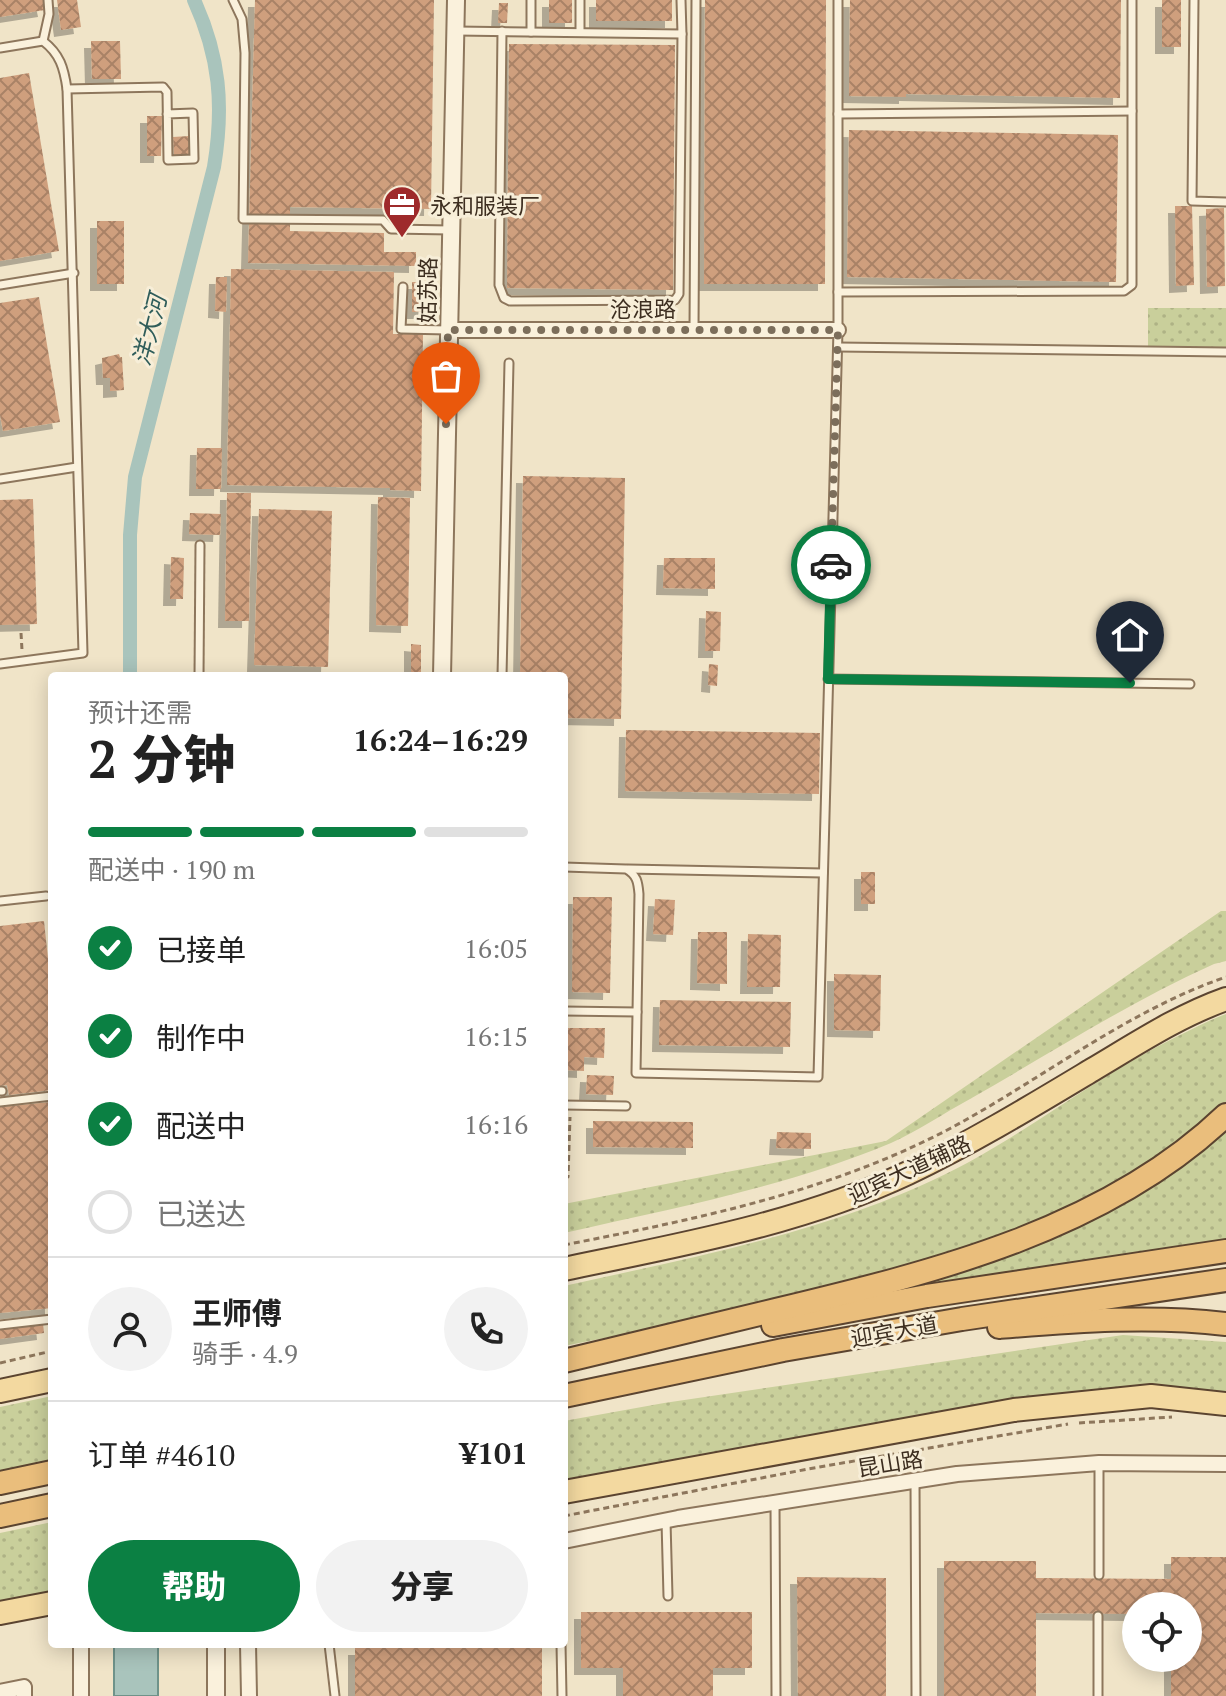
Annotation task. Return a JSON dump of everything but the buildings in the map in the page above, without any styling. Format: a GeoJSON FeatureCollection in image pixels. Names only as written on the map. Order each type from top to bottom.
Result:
{"type":"FeatureCollection","features":[{"type":"Feature","properties":{"kind":"highway"},"geometry":{"type":"LineString","coordinates":[[568,1362],[837,1296],[939,1267],[1009,1242],[1111,1198],[1170,1163],[1226,1115]]}},
{"type":"Feature","properties":{"kind":"highway","name":"迎宾大道"},"geometry":{"type":"LineString","coordinates":[[568,1362],[927,1296],[1226,1251]]}},
{"type":"Feature","properties":{"kind":"highway","name":"迎宾大道"},"geometry":{"type":"LineString","coordinates":[[568,1395],[783,1350],[962,1319],[1226,1280]]}},
{"type":"Feature","properties":{"kind":"highway"},"geometry":{"type":"LineString","coordinates":[[783,1350],[997,1327],[1098,1320],[1198,1320],[1226,1324]]}},
{"type":"Feature","properties":{"kind":"highway"},"geometry":{"type":"LineString","coordinates":[[0,1483],[48,1473]]}},
{"type":"Feature","properties":{"kind":"highway"},"geometry":{"type":"LineString","coordinates":[[0,1516],[48,1506]]}},
{"type":"Feature","properties":{"kind":"main road","name":"迎宾大道辅路"},"geometry":{"type":"LineString","coordinates":[[568,1268],[780,1220],[862,1192],[906,1174],[987,1133],[1161,1029],[1226,999]]}},
{"type":"Feature","properties":{"kind":"main road"},"geometry":{"type":"LineString","coordinates":[[0,1391],[48,1381]]}},
{"type":"Feature","properties":{"kind":"main road"},"geometry":{"type":"LineString","coordinates":[[568,1491],[869,1434],[1028,1408],[1151,1396],[1226,1404]]}},
{"type":"Feature","properties":{"kind":"main road"},"geometry":{"type":"LineString","coordinates":[[0,1613],[48,1604]]}},
{"type":"Feature","properties":{"kind":"street","name":"姑苏路"},"geometry":{"type":"LineString","coordinates":[[442,672],[456,0]]}},
{"type":"Feature","properties":{"kind":"street","name":"沧浪路"},"geometry":{"type":"LineString","coordinates":[[448,330],[838,330]]}},
{"type":"Feature","properties":{"kind":"street","name":"昆山路"},"geometry":{"type":"LineString","coordinates":[[568,1540],[666,1521],[957,1474],[1099,1463],[1226,1464]]}},
{"type":"Feature","properties":{"kind":"street"},"geometry":{"type":"LineString","coordinates":[[81,1648],[81,1696]]}},
{"type":"Feature","properties":{"kind":"street"},"geometry":{"type":"LineString","coordinates":[[216,1648],[216,1696]]}},
{"type":"Feature","properties":{"kind":"street"},"geometry":{"type":"LineString","coordinates":[[248,1648],[249,1696]]}},
{"type":"Feature","properties":{"kind":"street"},"geometry":{"type":"LineString","coordinates":[[0,1692],[24,1692]]}},
{"type":"Feature","properties":{"kind":"lane"},"geometry":{"type":"LineString","coordinates":[[43,41],[49,14],[48,0]]}},
{"type":"Feature","properties":{"kind":"lane"},"geometry":{"type":"LineString","coordinates":[[233,0],[242,19],[245,42],[243,219],[383,220],[391,229],[450,230]]}},
{"type":"Feature","properties":{"kind":"lane"},"geometry":{"type":"LineString","coordinates":[[531,0],[531,32]]}},
{"type":"Feature","properties":{"kind":"lane"},"geometry":{"type":"LineString","coordinates":[[580,0],[580,32]]}},
{"type":"Feature","properties":{"kind":"lane"},"geometry":{"type":"LineString","coordinates":[[502,31],[499,285],[504,298],[510,301],[675,300],[679,294],[681,0]]}},
{"type":"Feature","properties":{"kind":"lane"},"geometry":{"type":"LineString","coordinates":[[694,330],[696,0]]}},
{"type":"Feature","properties":{"kind":"lane"},"geometry":{"type":"LineString","coordinates":[[626,869],[633,873],[639,894],[636,1073],[818,1077],[838,347],[838,0]]}},
{"type":"Feature","properties":{"kind":"lane"},"geometry":{"type":"LineString","coordinates":[[838,292],[1124,291],[1132,285],[1132,0]]}},
{"type":"Feature","properties":{"kind":"lane"},"geometry":{"type":"LineString","coordinates":[[1194,0],[1192,201],[1226,202]]}},
{"type":"Feature","properties":{"kind":"lane"},"geometry":{"type":"LineString","coordinates":[[455,31],[682,34]]}},
{"type":"Feature","properties":{"kind":"lane"},"geometry":{"type":"LineString","coordinates":[[0,48],[43,41],[54,49],[64,67],[74,273],[83,653],[0,664]]}},
{"type":"Feature","properties":{"kind":"lane"},"geometry":{"type":"LineString","coordinates":[[67,89],[163,87],[167,92],[167,114],[168,160],[194,159],[193,113],[167,114]]}},
{"type":"Feature","properties":{"kind":"lane"},"geometry":{"type":"LineString","coordinates":[[838,114],[1132,111]]}},
{"type":"Feature","properties":{"kind":"lane"},"geometry":{"type":"LineString","coordinates":[[0,285],[74,273]]}},
{"type":"Feature","properties":{"kind":"lane"},"geometry":{"type":"LineString","coordinates":[[403,287],[401,329],[448,330]]}},
{"type":"Feature","properties":{"kind":"lane"},"geometry":{"type":"LineString","coordinates":[[838,347],[1226,352]]}},
{"type":"Feature","properties":{"kind":"lane"},"geometry":{"type":"LineString","coordinates":[[502,672],[509,363]]}},
{"type":"Feature","properties":{"kind":"lane"},"geometry":{"type":"LineString","coordinates":[[0,479],[77,467]]}},
{"type":"Feature","properties":{"kind":"lane"},"geometry":{"type":"LineString","coordinates":[[199,672],[200,545]]}},
{"type":"Feature","properties":{"kind":"lane"},"geometry":{"type":"LineString","coordinates":[[828,679],[1190,684]]}},
{"type":"Feature","properties":{"kind":"lane"},"geometry":{"type":"LineString","coordinates":[[568,867],[823,873]]}},
{"type":"Feature","properties":{"kind":"lane"},"geometry":{"type":"LineString","coordinates":[[0,901],[46,896]]}},
{"type":"Feature","properties":{"kind":"lane"},"geometry":{"type":"LineString","coordinates":[[568,1011],[637,1012]]}},
{"type":"Feature","properties":{"kind":"lane"},"geometry":{"type":"LineString","coordinates":[[0,1102],[48,1096]]}},
{"type":"Feature","properties":{"kind":"lane"},"geometry":{"type":"LineString","coordinates":[[568,1105],[626,1106]]}},
{"type":"Feature","properties":{"kind":"lane"},"geometry":{"type":"LineString","coordinates":[[0,1325],[48,1319]]}},
{"type":"Feature","properties":{"kind":"lane"},"geometry":{"type":"LineString","coordinates":[[1099,1463],[1099,1575]]}},
{"type":"Feature","properties":{"kind":"lane"},"geometry":{"type":"LineString","coordinates":[[915,1481],[916,1696]]}},
{"type":"Feature","properties":{"kind":"lane"},"geometry":{"type":"LineString","coordinates":[[775,1503],[776,1696]]}},
{"type":"Feature","properties":{"kind":"lane"},"geometry":{"type":"LineString","coordinates":[[666,1521],[668,1596]]}},
{"type":"Feature","properties":{"kind":"lane"},"geometry":{"type":"LineString","coordinates":[[1098,1616],[1098,1696]]}},
{"type":"Feature","properties":{"kind":"lane"},"geometry":{"type":"LineString","coordinates":[[329,1648],[335,1696]]}},
{"type":"Feature","properties":{"kind":"lane"},"geometry":{"type":"LineString","coordinates":[[561,1648],[562,1696]]}},
{"type":"Feature","properties":{"kind":"path"},"geometry":{"type":"LineString","coordinates":[[21,633],[23,661]]}},
{"type":"Feature","properties":{"kind":"path"},"geometry":{"type":"LineString","coordinates":[[568,1244],[815,1187],[870,1166],[948,1129],[1101,1038],[1191,989],[1226,977]]}},
{"type":"Feature","properties":{"kind":"path"},"geometry":{"type":"LineString","coordinates":[[0,1363],[48,1352]]}},
{"type":"Feature","properties":{"kind":"path"},"geometry":{"type":"LineString","coordinates":[[568,1515],[1073,1423],[1172,1417]]}},
{"type":"Feature","properties":{"kind":"green space"},"geometry":{"type":"Polygon","coordinates":[[[1148,308],[1226,308],[1226,352],[1148,352],[1148,308]]]}},
{"type":"Feature","properties":{"kind":"green space"},"geometry":{"type":"Polygon","coordinates":[[[1221,911],[1226,911],[1226,961],[1182,979],[1121,1011],[891,1143],[770,1184],[568,1232],[568,1203],[886,1141],[1221,911]]]}},
{"type":"Feature","properties":{"kind":"green space"},"geometry":{"type":"Polygon","coordinates":[[[1226,1014],[1226,1247],[924,1286],[887,1277],[568,1345],[568,1285],[771,1238],[872,1206],[921,1186],[995,1147],[1149,1051],[1226,1014]]]}},
{"type":"Feature","properties":{"kind":"green space"},"geometry":{"type":"Polygon","coordinates":[[[1123,1335],[1226,1342],[1226,1397],[1167,1390],[568,1484],[568,1420],[664,1403],[1123,1335]]]}},
{"type":"Feature","properties":{"kind":"green space"},"geometry":{"type":"Polygon","coordinates":[[[48,1397],[48,1463],[0,1473],[0,1407],[48,1397]]]}},
{"type":"Feature","properties":{"kind":"green space"},"geometry":{"type":"Polygon","coordinates":[[[48,1523],[48,1595],[0,1605],[0,1533],[48,1523]]]}},
{"type":"Feature","properties":{"kind":"water"},"geometry":{"type":"Polygon","coordinates":[[[114,1648],[158,1648],[158,1696],[114,1696],[114,1648]]]}},
{"type":"Feature","properties":{"kind":"waterway","name":"洋大河"},"geometry":{"type":"LineString","coordinates":[[130,672],[130,535],[135,477],[217,145],[218,82],[210,42],[194,0]]}},
{"type":"Feature","properties":{"kind":"way so far"},"geometry":{"type":"LineString","coordinates":[[446,424],[448,330],[838,330],[831,565]]}},
{"type":"Feature","properties":{"kind":"place","name":"永和服装厂"},"geometry":{"type":"Point","coordinates":[402,239]}},
{"type":"Feature","properties":{"kind":"route"},"geometry":{"type":"LineString","coordinates":[[831,565],[828,679],[1130,683]]}}]}
